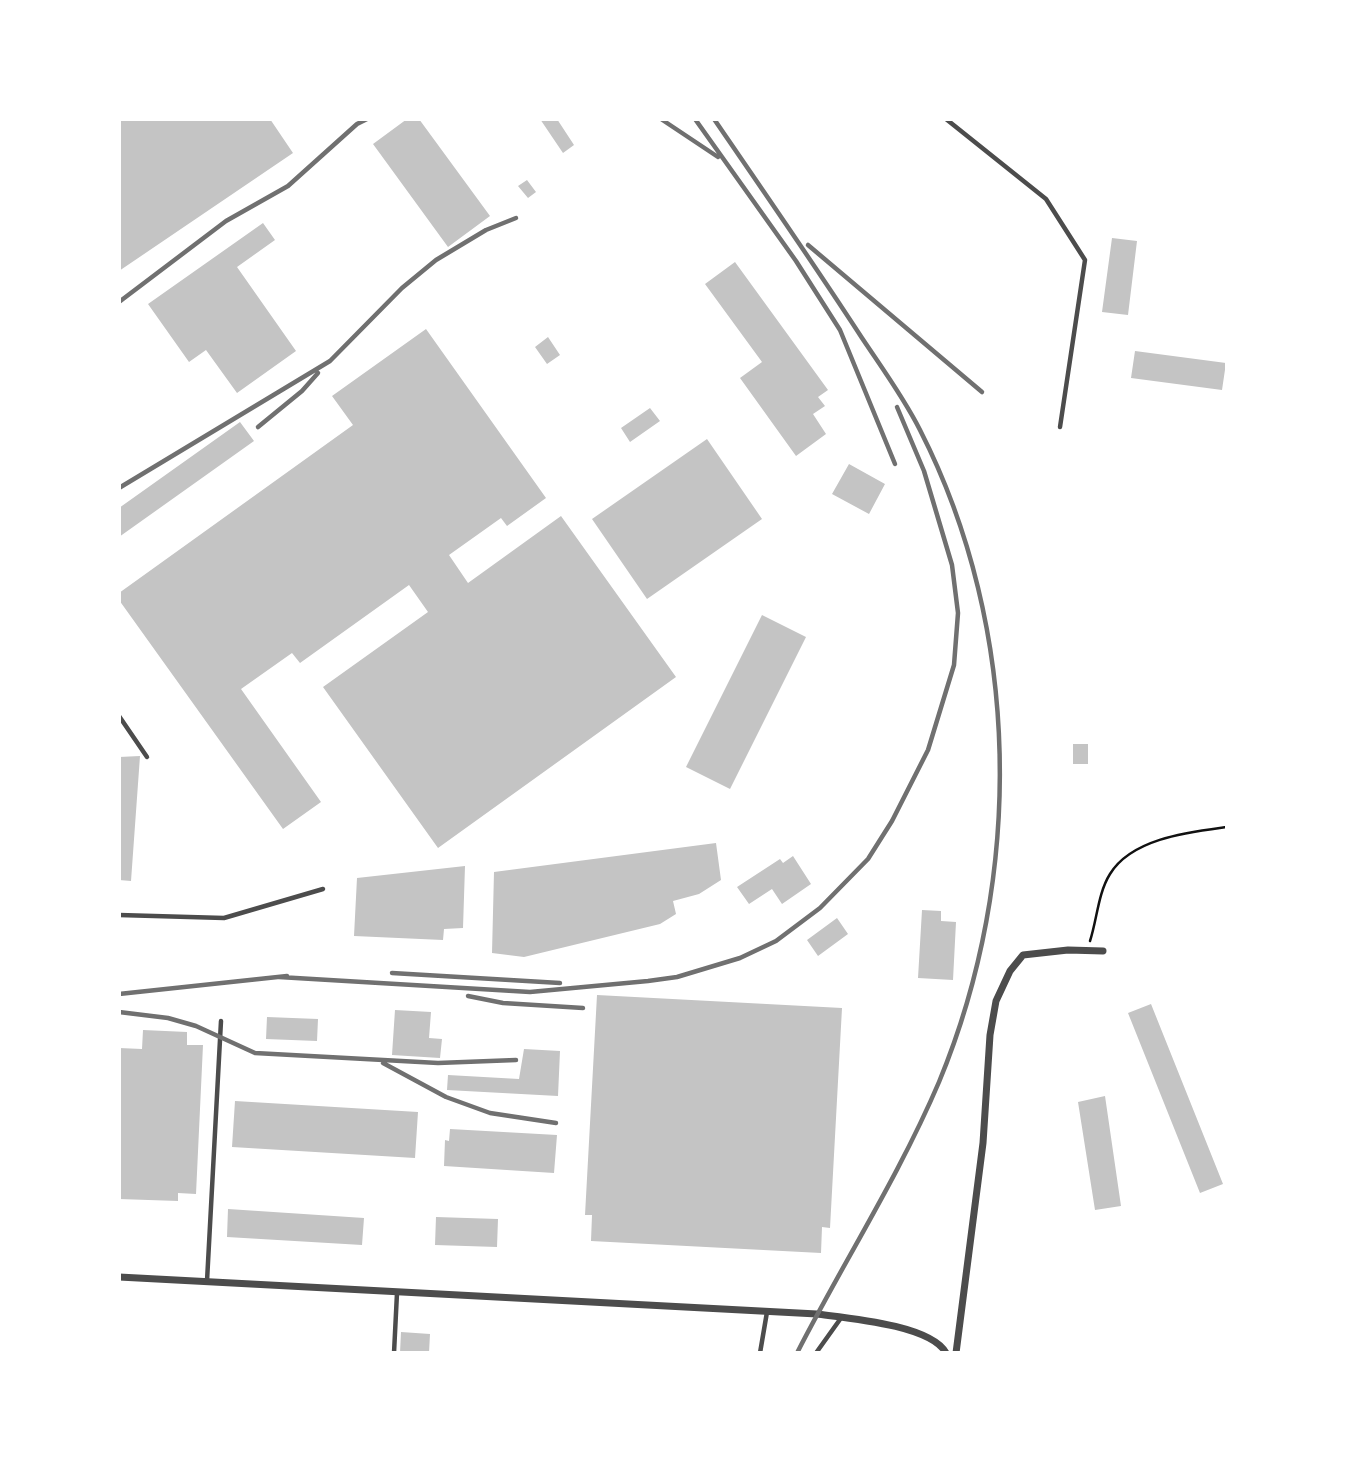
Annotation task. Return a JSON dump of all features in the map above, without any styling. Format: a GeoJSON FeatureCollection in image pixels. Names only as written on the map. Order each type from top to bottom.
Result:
{"type":"FeatureCollection","features":[{"type":"Feature","properties":{"kind":"street"},"geometry":{"type":"LineString","coordinates":[[956,1353],[984,1143],[989,1035],[996,1001],[1010,971],[1023,955],[1103,951]]}},
{"type":"Feature","properties":{"kind":"street"},"geometry":{"type":"LineString","coordinates":[[119,1277],[842,1317],[926,1336],[937,1341],[946,1353]]}},
{"type":"Feature","properties":{"kind":"lane"},"geometry":{"type":"LineString","coordinates":[[946,119],[1046,199],[1085,260],[1060,427]]}},
{"type":"Feature","properties":{"kind":"lane"},"geometry":{"type":"LineString","coordinates":[[119,716],[147,757]]}},
{"type":"Feature","properties":{"kind":"lane"},"geometry":{"type":"LineString","coordinates":[[119,915],[224,918],[323,889]]}},
{"type":"Feature","properties":{"kind":"lane"},"geometry":{"type":"LineString","coordinates":[[207,1282],[221,1021]]}},
{"type":"Feature","properties":{"kind":"lane"},"geometry":{"type":"LineString","coordinates":[[394,1353],[397,1293]]}},
{"type":"Feature","properties":{"kind":"lane"},"geometry":{"type":"LineString","coordinates":[[760,1353],[767,1311]]}},
{"type":"Feature","properties":{"kind":"lane"},"geometry":{"type":"LineString","coordinates":[[816,1353],[842,1317]]}},
{"type":"Feature","properties":{"kind":"path"},"geometry":{"type":"LineString","coordinates":[[1086,950],[1109,874],[1122,860],[1182,833],[1227,827]]}},
{"type":"Feature","properties":{"kind":"building"},"geometry":{"type":"Polygon","coordinates":[[[119,119],[270,119],[293,153],[119,271],[119,119]]]}},
{"type":"Feature","properties":{"kind":"building"},"geometry":{"type":"Polygon","coordinates":[[[407,119],[419,119],[490,216],[448,247],[373,144],[407,119]]]}},
{"type":"Feature","properties":{"kind":"building"},"geometry":{"type":"Polygon","coordinates":[[[540,119],[557,119],[574,145],[563,153],[540,119]]]}},
{"type":"Feature","properties":{"kind":"building"},"geometry":{"type":"Polygon","coordinates":[[[527,180],[536,192],[528,198],[518,186],[527,180]]]}},
{"type":"Feature","properties":{"kind":"building"},"geometry":{"type":"Polygon","coordinates":[[[263,223],[275,240],[237,267],[296,351],[237,393],[206,350],[189,362],[148,304],[263,223]]]}},
{"type":"Feature","properties":{"kind":"building"},"geometry":{"type":"Polygon","coordinates":[[[1112,238],[1137,241],[1128,315],[1102,312],[1112,238]]]}},
{"type":"Feature","properties":{"kind":"building"},"geometry":{"type":"Polygon","coordinates":[[[735,262],[828,390],[818,397],[825,406],[813,414],[826,434],[796,456],[740,378],[762,362],[705,284],[735,262]]]}},
{"type":"Feature","properties":{"kind":"building"},"geometry":{"type":"Polygon","coordinates":[[[426,329],[546,498],[507,526],[501,518],[449,555],[468,583],[561,516],[676,677],[438,848],[323,687],[428,612],[409,585],[300,663],[292,653],[241,689],[321,802],[283,829],[119,600],[119,593],[353,425],[332,396],[426,329]]]}},
{"type":"Feature","properties":{"kind":"building"},"geometry":{"type":"Polygon","coordinates":[[[548,337],[560,355],[547,364],[535,347],[548,337]]]}},
{"type":"Feature","properties":{"kind":"building"},"geometry":{"type":"Polygon","coordinates":[[[1135,351],[1226,363],[1222,390],[1131,378],[1135,351]]]}},
{"type":"Feature","properties":{"kind":"building"},"geometry":{"type":"Polygon","coordinates":[[[650,408],[660,421],[630,442],[621,428],[650,408]]]}},
{"type":"Feature","properties":{"kind":"building"},"geometry":{"type":"Polygon","coordinates":[[[240,422],[254,441],[119,537],[119,508],[240,422]]]}},
{"type":"Feature","properties":{"kind":"building"},"geometry":{"type":"Polygon","coordinates":[[[707,439],[762,519],[647,599],[592,519],[707,439]]]}},
{"type":"Feature","properties":{"kind":"building"},"geometry":{"type":"Polygon","coordinates":[[[849,464],[885,484],[869,514],[832,494],[849,464]]]}},
{"type":"Feature","properties":{"kind":"building"},"geometry":{"type":"Polygon","coordinates":[[[762,615],[806,637],[730,789],[686,767],[762,615]]]}},
{"type":"Feature","properties":{"kind":"building"},"geometry":{"type":"Polygon","coordinates":[[[1073,744],[1088,744],[1088,764],[1073,764],[1073,744]]]}},
{"type":"Feature","properties":{"kind":"building"},"geometry":{"type":"Polygon","coordinates":[[[140,756],[131,881],[119,880],[119,757],[140,756]]]}},
{"type":"Feature","properties":{"kind":"building"},"geometry":{"type":"Polygon","coordinates":[[[716,843],[721,880],[699,894],[673,901],[676,914],[660,924],[524,957],[492,953],[494,872],[716,843]]]}},
{"type":"Feature","properties":{"kind":"building"},"geometry":{"type":"Polygon","coordinates":[[[793,856],[811,884],[782,904],[772,889],[749,904],[737,887],[780,859],[783,863],[793,856]]]}},
{"type":"Feature","properties":{"kind":"building"},"geometry":{"type":"Polygon","coordinates":[[[465,866],[463,928],[444,929],[443,940],[354,936],[357,878],[465,866]]]}},
{"type":"Feature","properties":{"kind":"building"},"geometry":{"type":"Polygon","coordinates":[[[922,910],[941,911],[941,921],[956,922],[953,980],[918,978],[922,910]]]}},
{"type":"Feature","properties":{"kind":"building"},"geometry":{"type":"Polygon","coordinates":[[[837,918],[848,934],[818,956],[807,940],[837,918]]]}},
{"type":"Feature","properties":{"kind":"building"},"geometry":{"type":"Polygon","coordinates":[[[597,995],[842,1008],[830,1228],[822,1227],[821,1253],[591,1241],[592,1215],[585,1215],[597,995]]]}},
{"type":"Feature","properties":{"kind":"building"},"geometry":{"type":"Polygon","coordinates":[[[1151,1004],[1223,1184],[1200,1193],[1128,1013],[1151,1004]]]}},
{"type":"Feature","properties":{"kind":"building"},"geometry":{"type":"Polygon","coordinates":[[[395,1010],[431,1012],[429,1038],[442,1039],[440,1058],[392,1055],[395,1010]]]}},
{"type":"Feature","properties":{"kind":"building"},"geometry":{"type":"Polygon","coordinates":[[[267,1017],[318,1019],[317,1041],[266,1039],[267,1017]]]}},
{"type":"Feature","properties":{"kind":"building"},"geometry":{"type":"Polygon","coordinates":[[[143,1030],[187,1032],[187,1045],[203,1045],[196,1194],[178,1193],[178,1201],[119,1199],[119,1048],[142,1049],[143,1030]]]}},
{"type":"Feature","properties":{"kind":"building"},"geometry":{"type":"Polygon","coordinates":[[[524,1049],[560,1051],[558,1096],[447,1090],[448,1075],[519,1079],[524,1049]]]}},
{"type":"Feature","properties":{"kind":"building"},"geometry":{"type":"Polygon","coordinates":[[[1105,1096],[1121,1206],[1095,1210],[1078,1102],[1105,1096]]]}},
{"type":"Feature","properties":{"kind":"building"},"geometry":{"type":"Polygon","coordinates":[[[235,1101],[418,1112],[415,1158],[232,1147],[235,1101]]]}},
{"type":"Feature","properties":{"kind":"building"},"geometry":{"type":"Polygon","coordinates":[[[450,1129],[557,1135],[554,1173],[444,1166],[445,1140],[449,1141],[450,1129]]]}},
{"type":"Feature","properties":{"kind":"building"},"geometry":{"type":"Polygon","coordinates":[[[228,1209],[364,1218],[362,1245],[227,1237],[228,1209]]]}},
{"type":"Feature","properties":{"kind":"building"},"geometry":{"type":"Polygon","coordinates":[[[436,1217],[498,1219],[497,1247],[435,1245],[436,1217]]]}},
{"type":"Feature","properties":{"kind":"building"},"geometry":{"type":"Polygon","coordinates":[[[401,1332],[430,1334],[429,1353],[400,1353],[401,1332]]]}},
{"type":"Feature","properties":{"kind":"railway"},"geometry":{"type":"LineString","coordinates":[[119,302],[226,221],[288,186],[357,124],[367,119]]}},
{"type":"Feature","properties":{"kind":"railway"},"geometry":{"type":"LineString","coordinates":[[661,119],[718,157]]}},
{"type":"Feature","properties":{"kind":"railway"},"geometry":{"type":"LineString","coordinates":[[695,119],[796,261],[840,330],[895,464]]}},
{"type":"Feature","properties":{"kind":"railway"},"geometry":{"type":"LineString","coordinates":[[714,119],[892,383],[920,430],[954,507],[978,587],[993,670],[1000,754],[997,838],[986,922],[967,1003],[939,1082],[923,1117],[797,1353]]}},
{"type":"Feature","properties":{"kind":"railway"},"geometry":{"type":"LineString","coordinates":[[119,488],[330,361],[402,288],[436,260],[486,230],[516,218]]}},
{"type":"Feature","properties":{"kind":"railway"},"geometry":{"type":"LineString","coordinates":[[808,245],[982,392]]}},
{"type":"Feature","properties":{"kind":"railway"},"geometry":{"type":"LineString","coordinates":[[258,427],[302,391],[318,373]]}},
{"type":"Feature","properties":{"kind":"railway"},"geometry":{"type":"LineString","coordinates":[[279,977],[530,992],[648,981],[677,977],[740,958],[776,941],[820,908],[868,859],[892,821],[928,750],[954,665],[958,613],[952,565],[924,471],[897,407]]}},
{"type":"Feature","properties":{"kind":"railway"},"geometry":{"type":"LineString","coordinates":[[392,973],[560,983]]}},
{"type":"Feature","properties":{"kind":"railway"},"geometry":{"type":"LineString","coordinates":[[119,994],[287,976]]}},
{"type":"Feature","properties":{"kind":"railway"},"geometry":{"type":"LineString","coordinates":[[468,996],[503,1003],[583,1008]]}},
{"type":"Feature","properties":{"kind":"railway"},"geometry":{"type":"LineString","coordinates":[[119,1012],[168,1018],[196,1026],[255,1053],[438,1063],[516,1060]]}},
{"type":"Feature","properties":{"kind":"railway"},"geometry":{"type":"LineString","coordinates":[[383,1063],[446,1097],[490,1113],[556,1123]]}}]}
